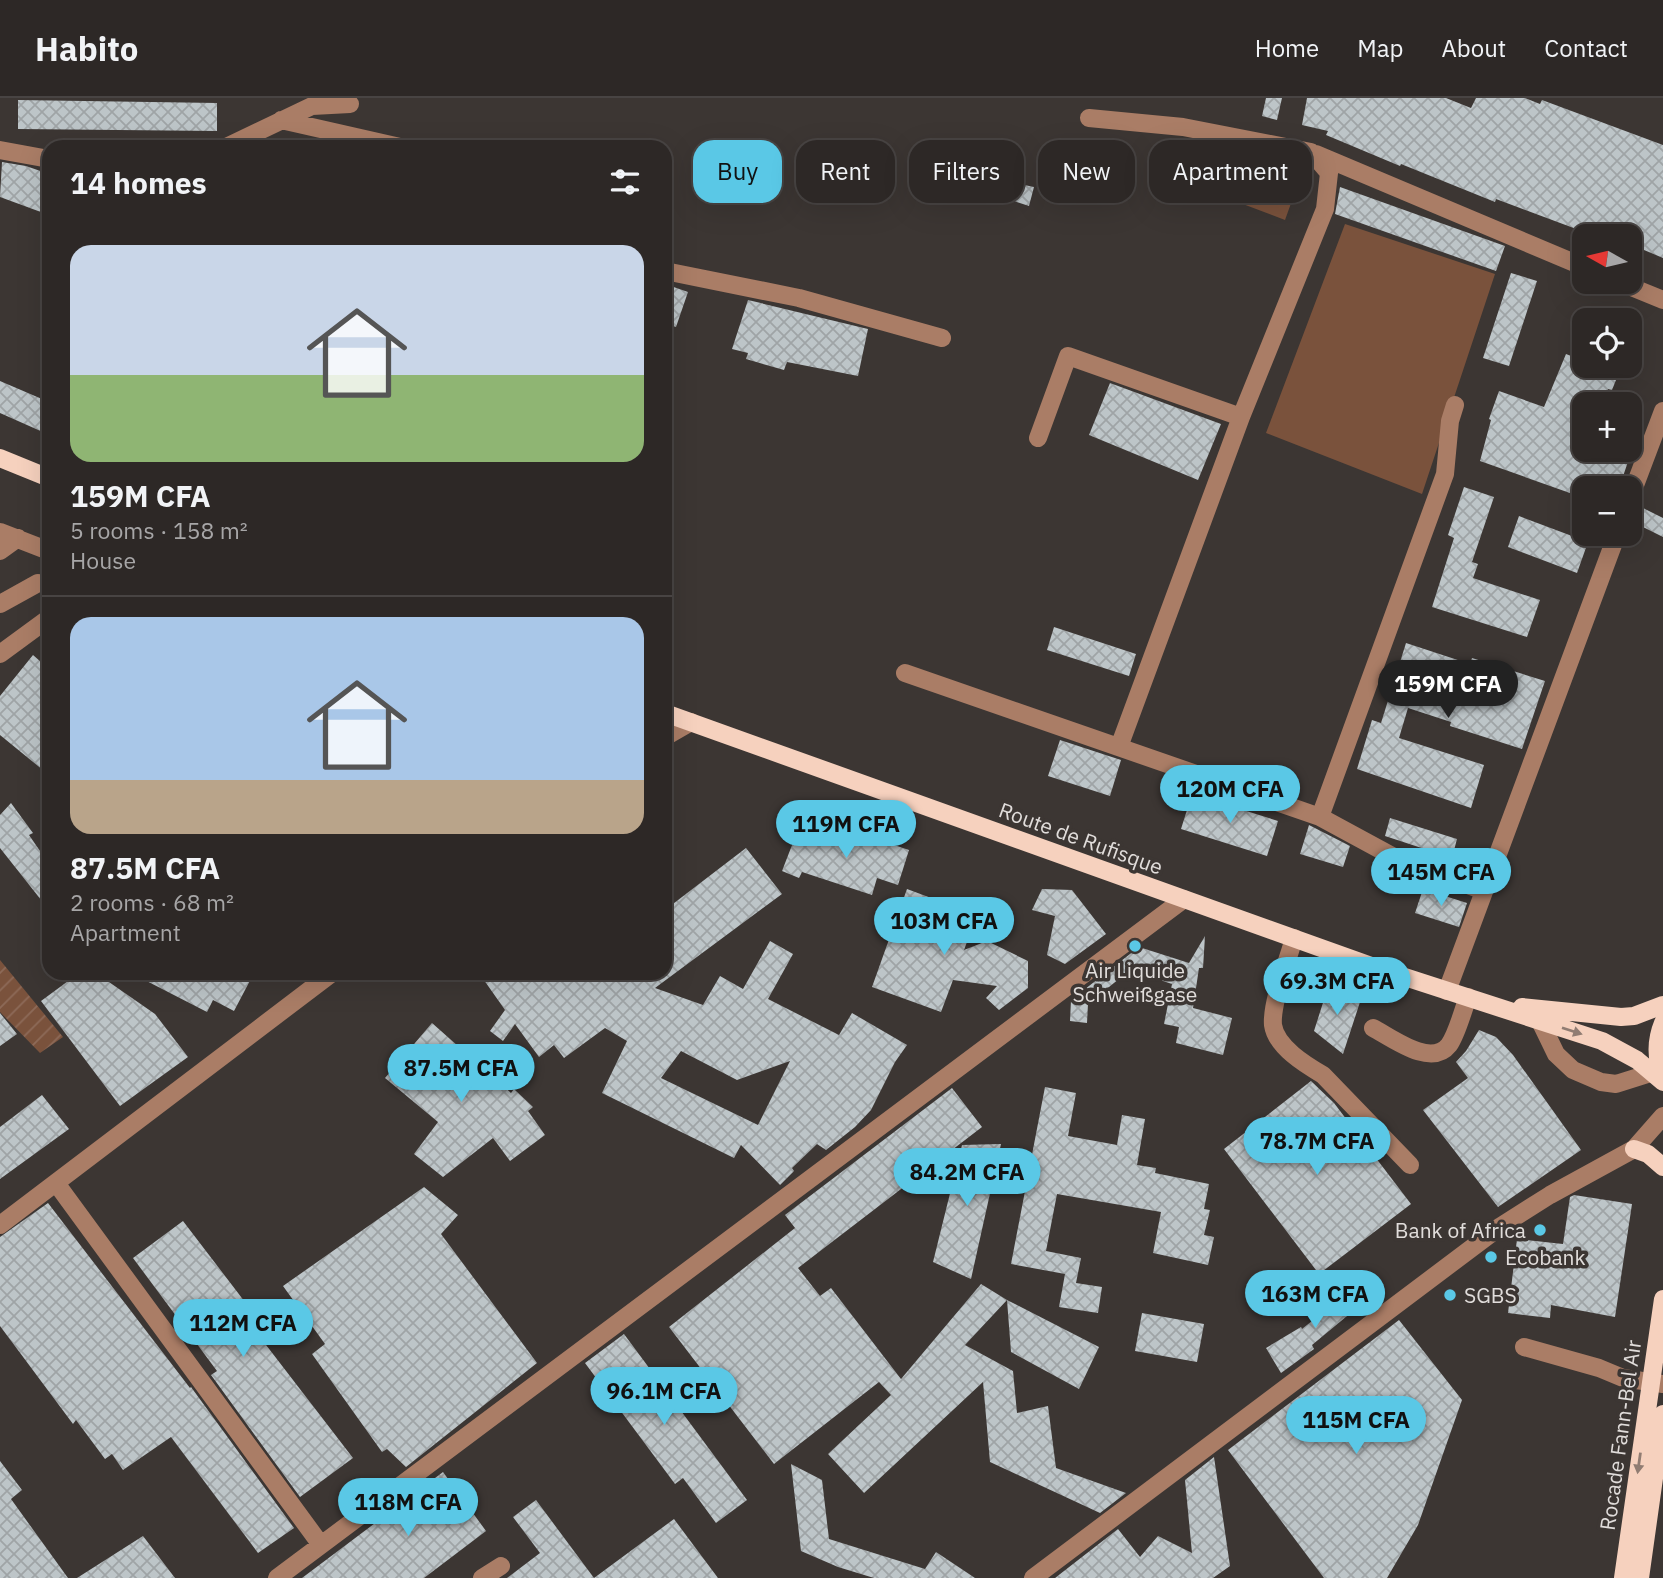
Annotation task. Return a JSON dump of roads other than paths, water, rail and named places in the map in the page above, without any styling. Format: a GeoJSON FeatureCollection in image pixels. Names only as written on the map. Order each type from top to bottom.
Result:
{"type":"FeatureCollection","features":[{"type":"Feature","properties":{"kind":"main road"},"geometry":{"type":"LineString","coordinates":[[0,458],[42,475]]}},
{"type":"Feature","properties":{"kind":"main road","name":"Route de Rufisque"},"geometry":{"type":"LineString","coordinates":[[672,715],[1294,939],[1602,1041],[1637,1060],[1660,1077]]}},
{"type":"Feature","properties":{"kind":"main road","name":"Route de Rufisque"},"geometry":{"type":"LineString","coordinates":[[1476,999],[1621,1017],[1634,1016],[1663,1005]]}},
{"type":"Feature","properties":{"kind":"main road"},"geometry":{"type":"LineString","coordinates":[[1660,1077],[1657,1051],[1663,1023]]}},
{"type":"Feature","properties":{"kind":"main road"},"geometry":{"type":"LineString","coordinates":[[1634,1149],[1648,1154],[1663,1167]]}},
{"type":"Feature","properties":{"kind":"main road","name":"Rocade Fann-Bel Air"},"geometry":{"type":"LineString","coordinates":[[1640,1578],[1659,1418],[1657,1383],[1663,1299]]}},
{"type":"Feature","properties":{"kind":"main road","name":"Rocade Fann-Bel Air"},"geometry":{"type":"LineString","coordinates":[[1623,1578],[1659,1418]]}},
{"type":"Feature","properties":{"kind":"street"},"geometry":{"type":"LineString","coordinates":[[240,140],[312,106],[350,104]]}},
{"type":"Feature","properties":{"kind":"street"},"geometry":{"type":"LineString","coordinates":[[1089,118],[1184,127],[1250,140]]}},
{"type":"Feature","properties":{"kind":"street"},"geometry":{"type":"LineString","coordinates":[[281,120],[369,140]]}},
{"type":"Feature","properties":{"kind":"street"},"geometry":{"type":"LineString","coordinates":[[0,150],[42,158]]}},
{"type":"Feature","properties":{"kind":"street"},"geometry":{"type":"LineString","coordinates":[[1312,152],[1572,262]]}},
{"type":"Feature","properties":{"kind":"street"},"geometry":{"type":"LineString","coordinates":[[1119,747],[1241,417],[1325,209],[1329,173],[1312,153]]}},
{"type":"Feature","properties":{"kind":"street"},"geometry":{"type":"LineString","coordinates":[[672,272],[799,298],[942,338]]}},
{"type":"Feature","properties":{"kind":"street"},"geometry":{"type":"LineString","coordinates":[[1642,291],[1663,300]]}},
{"type":"Feature","properties":{"kind":"street"},"geometry":{"type":"LineString","coordinates":[[1038,438],[1068,356],[1241,417]]}},
{"type":"Feature","properties":{"kind":"street"},"geometry":{"type":"LineString","coordinates":[[1320,817],[1445,474],[1450,421],[1455,405]]}},
{"type":"Feature","properties":{"kind":"street"},"geometry":{"type":"LineString","coordinates":[[1638,476],[1663,411]]}},
{"type":"Feature","properties":{"kind":"street"},"geometry":{"type":"LineString","coordinates":[[0,532],[42,548]]}},
{"type":"Feature","properties":{"kind":"street"},"geometry":{"type":"LineString","coordinates":[[0,551],[18,538]]}},
{"type":"Feature","properties":{"kind":"street"},"geometry":{"type":"LineString","coordinates":[[1447,991],[1613,546]]}},
{"type":"Feature","properties":{"kind":"street"},"geometry":{"type":"LineString","coordinates":[[0,604],[38,583]]}},
{"type":"Feature","properties":{"kind":"street"},"geometry":{"type":"LineString","coordinates":[[0,654],[42,623]]}},
{"type":"Feature","properties":{"kind":"street"},"geometry":{"type":"LineString","coordinates":[[905,673],[1320,817],[1392,856],[1484,891]]}},
{"type":"Feature","properties":{"kind":"street"},"geometry":{"type":"LineString","coordinates":[[672,733],[691,722]]}},
{"type":"Feature","properties":{"kind":"street"},"geometry":{"type":"LineString","coordinates":[[277,1578],[1184,899]]}},
{"type":"Feature","properties":{"kind":"street"},"geometry":{"type":"LineString","coordinates":[[1294,939],[1277,1000],[1273,1024],[1277,1035],[1300,1059],[1323,1075],[1409,1165]]}},
{"type":"Feature","properties":{"kind":"street"},"geometry":{"type":"LineString","coordinates":[[0,1224],[323,980]]}},
{"type":"Feature","properties":{"kind":"street"},"geometry":{"type":"LineString","coordinates":[[1373,1028],[1423,1054],[1432,1055],[1449,1045],[1476,999]]}},
{"type":"Feature","properties":{"kind":"street"},"geometry":{"type":"LineString","coordinates":[[1540,1021],[1556,1054],[1573,1070],[1601,1082],[1616,1084],[1660,1077]]}},
{"type":"Feature","properties":{"kind":"street"},"geometry":{"type":"LineString","coordinates":[[1033,1578],[1502,1226],[1550,1195],[1634,1149],[1663,1116]]}},
{"type":"Feature","properties":{"kind":"street"},"geometry":{"type":"LineString","coordinates":[[56,1183],[321,1545]]}},
{"type":"Feature","properties":{"kind":"street"},"geometry":{"type":"LineString","coordinates":[[1524,1347],[1599,1368],[1623,1378],[1657,1383]]}},
{"type":"Feature","properties":{"kind":"street"},"geometry":{"type":"LineString","coordinates":[[482,1578],[502,1566]]}},
{"type":"Feature","properties":{"kind":"place","name":"Air Liquide Schweißgase"},"geometry":{"type":"Point","coordinates":[1135,946]}},
{"type":"Feature","properties":{"kind":"place","name":"Bank of Africa"},"geometry":{"type":"Point","coordinates":[1540,1230]}},
{"type":"Feature","properties":{"kind":"place","name":"Ecobank"},"geometry":{"type":"Point","coordinates":[1491,1257]}},
{"type":"Feature","properties":{"kind":"place","name":"SGBS"},"geometry":{"type":"Point","coordinates":[1450,1295]}}]}
